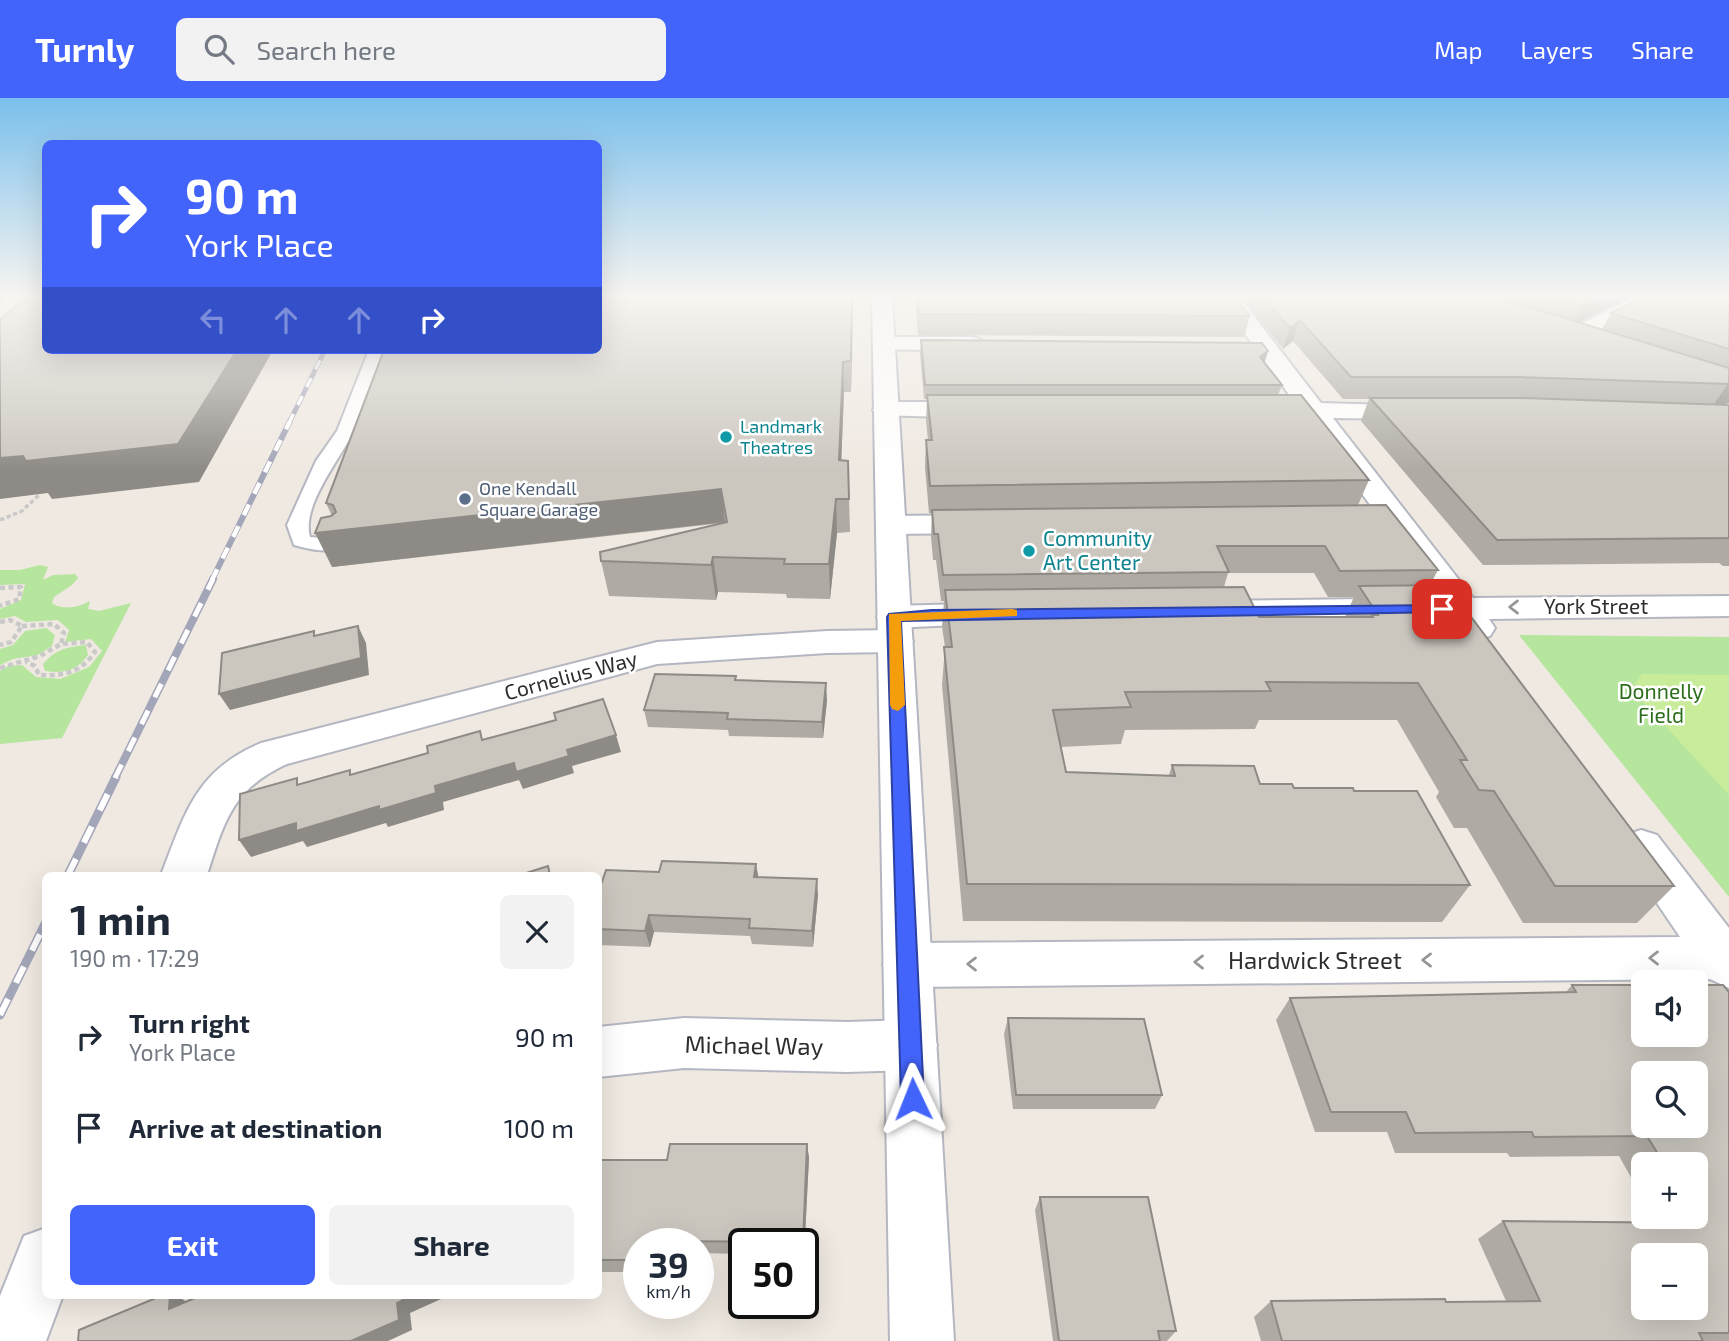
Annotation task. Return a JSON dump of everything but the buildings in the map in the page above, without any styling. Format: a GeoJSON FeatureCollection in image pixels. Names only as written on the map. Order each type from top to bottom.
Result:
{"type":"FeatureCollection","features":[{"type":"Feature","properties":{"kind":"street"},"geometry":{"type":"LineString","coordinates":[[884,355],[922,1341]]}},
{"type":"Feature","properties":{"kind":"street"},"geometry":{"type":"LineString","coordinates":[[1271,355],[1313,411],[1380,521],[1463,608],[1499,656]]}},
{"type":"Feature","properties":{"kind":"street"},"geometry":{"type":"LineString","coordinates":[[886,410],[1002,410]]}},
{"type":"Feature","properties":{"kind":"street"},"geometry":{"type":"LineString","coordinates":[[1235,410],[1442,411]]}},
{"type":"Feature","properties":{"kind":"street"},"geometry":{"type":"LineString","coordinates":[[891,525],[1007,524]]}},
{"type":"Feature","properties":{"kind":"street","name":"York Street"},"geometry":{"type":"LineString","coordinates":[[1177,612],[1729,607]]}},
{"type":"Feature","properties":{"kind":"street","name":"Cornelius Way"},"geometry":{"type":"LineString","coordinates":[[185,872],[207,811],[221,786],[255,760],[657,653],[827,642],[895,629],[1024,613]]}},
{"type":"Feature","properties":{"kind":"street"},"geometry":{"type":"LineString","coordinates":[[1623,824],[1726,962]]}},
{"type":"Feature","properties":{"kind":"street","name":"Hardwick Street"},"geometry":{"type":"LineString","coordinates":[[907,965],[1726,962]]}},
{"type":"Feature","properties":{"kind":"street","name":"Michael Way"},"geometry":{"type":"LineString","coordinates":[[602,1052],[684,1043],[847,1047],[911,1045]]}},
{"type":"Feature","properties":{"kind":"street"},"geometry":{"type":"LineString","coordinates":[[14,1341],[42,1268]]}},
{"type":"Feature","properties":{"kind":"lane"},"geometry":{"type":"LineString","coordinates":[[340,544],[316,545],[301,541],[297,525],[325,461],[345,431],[374,355]]}},
{"type":"Feature","properties":{"kind":"path"},"geometry":{"type":"LineString","coordinates":[[0,520],[11,519],[28,509],[40,494]]}},
{"type":"Feature","properties":{"kind":"path"},"geometry":{"type":"LineString","coordinates":[[0,588],[21,587],[19,599],[0,606]]}},
{"type":"Feature","properties":{"kind":"path"},"geometry":{"type":"LineString","coordinates":[[0,622],[10,620],[22,626],[54,624],[64,633],[61,644]]}},
{"type":"Feature","properties":{"kind":"path"},"geometry":{"type":"LineString","coordinates":[[0,645],[11,642],[22,626]]}},
{"type":"Feature","properties":{"kind":"path"},"geometry":{"type":"LineString","coordinates":[[0,668],[26,662],[61,644],[87,642],[95,652],[85,667],[60,677],[39,675],[35,666],[26,662]]}},
{"type":"Feature","properties":{"kind":"green space"},"geometry":{"type":"Polygon","coordinates":[[[40,565],[48,567],[43,580],[53,575],[75,574],[78,578],[54,597],[52,603],[56,605],[71,607],[90,601],[88,609],[99,611],[131,603],[62,738],[0,744],[0,671],[8,666],[22,665],[36,677],[60,679],[89,667],[102,651],[91,639],[65,642],[69,630],[58,620],[26,622],[15,616],[0,619],[0,609],[21,600],[25,584],[0,585],[0,570],[20,570],[40,565]]]}},
{"type":"Feature","properties":{"kind":"green space"},"geometry":{"type":"Polygon","coordinates":[[[46,628],[55,635],[52,646],[38,655],[13,659],[0,665],[0,649],[13,645],[25,631],[46,628]]]}},
{"type":"Feature","properties":{"kind":"green space","name":"Donnelly Field"},"geometry":{"type":"Polygon","coordinates":[[[1519,635],[1729,637],[1729,897],[1519,635]]]}},
{"type":"Feature","properties":{"kind":"green space"},"geometry":{"type":"Polygon","coordinates":[[[86,645],[88,655],[74,668],[58,672],[45,671],[43,664],[57,652],[86,645]]]}},
{"type":"Feature","properties":{"kind":"green space"},"geometry":{"type":"Polygon","coordinates":[[[1642,674],[1729,675],[1729,795],[1631,689],[1642,674]]]}},
{"type":"Feature","properties":{"kind":"railway"},"geometry":{"type":"LineString","coordinates":[[289,423],[323,355]]}},
{"type":"Feature","properties":{"kind":"railway"},"geometry":{"type":"LineString","coordinates":[[212,580],[290,421]]}},
{"type":"Feature","properties":{"kind":"railway"},"geometry":{"type":"LineString","coordinates":[[115,778],[213,579]]}},
{"type":"Feature","properties":{"kind":"railway"},"geometry":{"type":"LineString","coordinates":[[69,872],[116,777]]}},
{"type":"Feature","properties":{"kind":"railway"},"geometry":{"type":"LineString","coordinates":[[0,1015],[42,930]]}},
{"type":"Feature","properties":{"kind":"slow traffic"},"geometry":{"type":"LineString","coordinates":[[898,705],[894,617],[1012,613]]}},
{"type":"Feature","properties":{"kind":"place","name":"Landmark Theatres"},"geometry":{"type":"Point","coordinates":[726,437]}},
{"type":"Feature","properties":{"kind":"place","name":"One Kendall Square Garage"},"geometry":{"type":"Point","coordinates":[465,499]}},
{"type":"Feature","properties":{"kind":"place","name":"Community Art Center"},"geometry":{"type":"Point","coordinates":[1029,551]}},
{"type":"Feature","properties":{"kind":"route"},"geometry":{"type":"LineString","coordinates":[[913,1099],[894,617],[932,614],[1442,609]]}}]}
